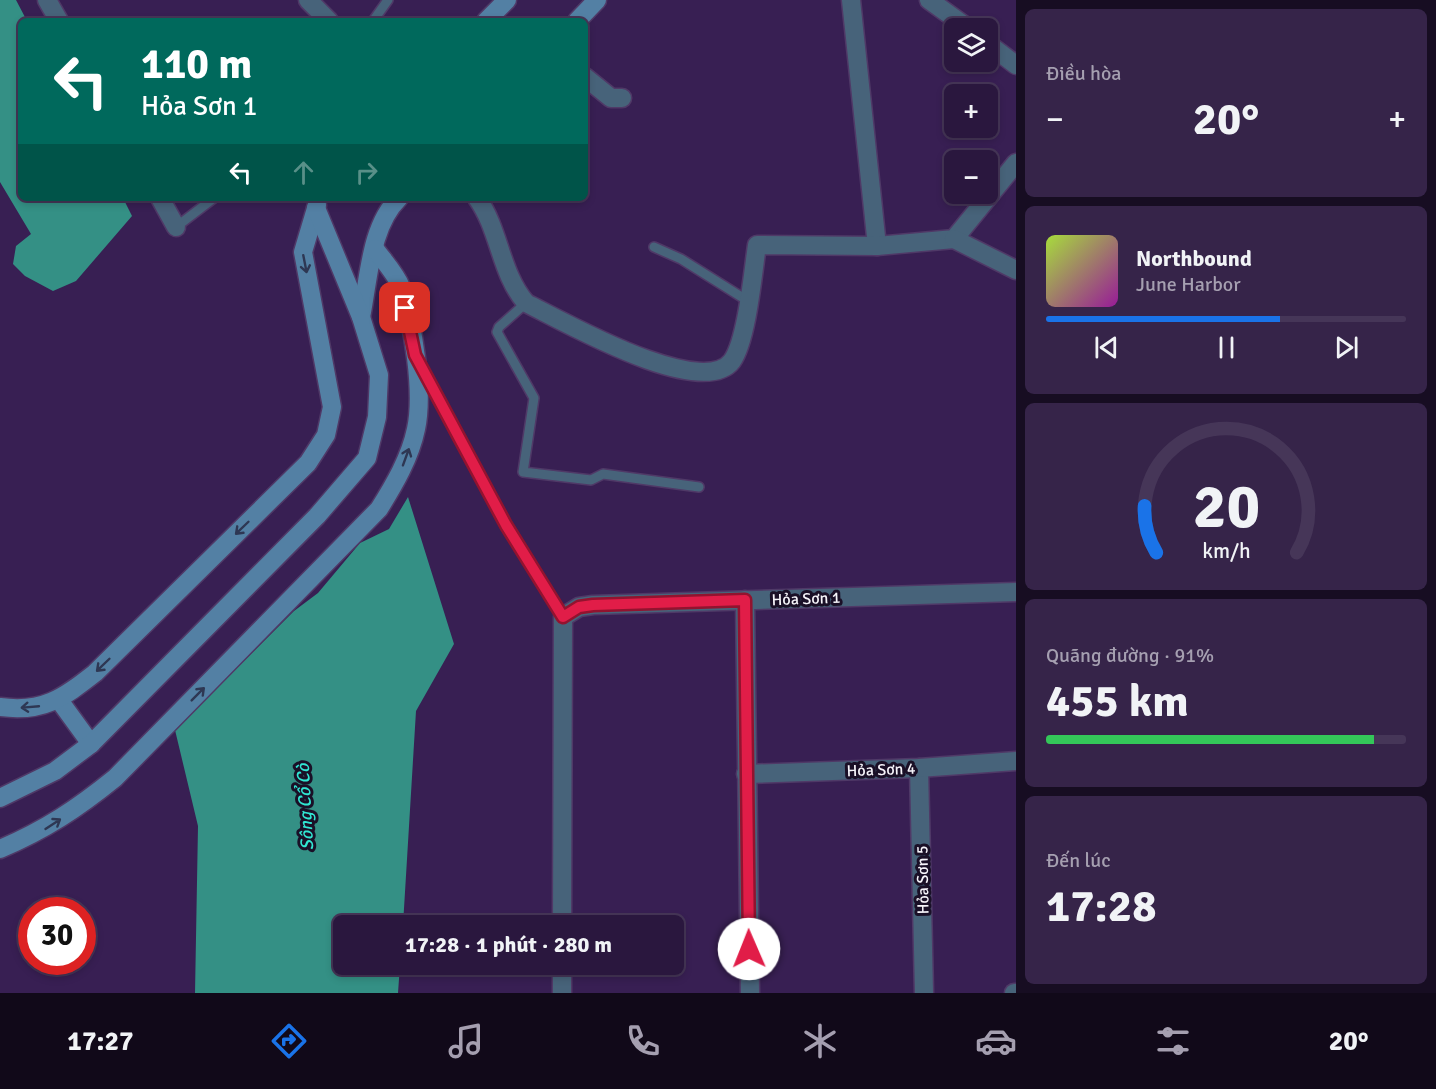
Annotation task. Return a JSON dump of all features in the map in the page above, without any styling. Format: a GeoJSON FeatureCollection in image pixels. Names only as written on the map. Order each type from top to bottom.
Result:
{"type":"FeatureCollection","features":[{"type":"Feature","properties":{"kind":"main road"},"geometry":{"type":"LineString","coordinates":[[489,18],[507,0]]}},
{"type":"Feature","properties":{"kind":"main road"},"geometry":{"type":"LineString","coordinates":[[580,18],[597,0]]}},
{"type":"Feature","properties":{"kind":"main road"},"geometry":{"type":"LineString","coordinates":[[362,317],[379,228],[395,201]]}},
{"type":"Feature","properties":{"kind":"main road"},"geometry":{"type":"LineString","coordinates":[[4,796],[55,771],[91,744],[345,487],[367,458],[377,417],[378,375],[362,317],[318,203]]}},
{"type":"Feature","properties":{"kind":"main road"},"geometry":{"type":"LineString","coordinates":[[0,706],[32,708],[59,700],[95,673],[308,463],[326,435],[332,406],[303,252],[318,203]]}},
{"type":"Feature","properties":{"kind":"main road"},"geometry":{"type":"LineString","coordinates":[[0,849],[39,833],[81,805],[115,778],[379,509],[399,476],[416,429],[418,394],[415,355],[400,285],[375,249]]}},
{"type":"Feature","properties":{"kind":"main road"},"geometry":{"type":"LineString","coordinates":[[59,700],[91,744]]}},
{"type":"Feature","properties":{"kind":"street"},"geometry":{"type":"LineString","coordinates":[[47,0],[57,18]]}},
{"type":"Feature","properties":{"kind":"street"},"geometry":{"type":"LineString","coordinates":[[308,0],[325,18]]}},
{"type":"Feature","properties":{"kind":"street"},"geometry":{"type":"LineString","coordinates":[[851,0],[877,246]]}},
{"type":"Feature","properties":{"kind":"street"},"geometry":{"type":"LineString","coordinates":[[929,0],[954,18]]}},
{"type":"Feature","properties":{"kind":"street"},"geometry":{"type":"LineString","coordinates":[[998,51],[1016,64]]}},
{"type":"Feature","properties":{"kind":"street"},"geometry":{"type":"LineString","coordinates":[[588,79],[611,98],[622,98]]}},
{"type":"Feature","properties":{"kind":"street"},"geometry":{"type":"LineString","coordinates":[[954,239],[1016,163]]}},
{"type":"Feature","properties":{"kind":"street"},"geometry":{"type":"LineString","coordinates":[[162,201],[176,227]]}},
{"type":"Feature","properties":{"kind":"street"},"geometry":{"type":"LineString","coordinates":[[479,201],[493,226],[514,288],[526,303],[638,356],[696,373],[713,372],[732,360],[748,301],[757,245],[877,246],[954,239],[1016,270]]}},
{"type":"Feature","properties":{"kind":"street","name":"Hỏa Sơn 1"},"geometry":{"type":"LineString","coordinates":[[563,617],[579,607],[593,605],[1016,592]]}},
{"type":"Feature","properties":{"kind":"street"},"geometry":{"type":"LineString","coordinates":[[745,600],[750,993]]}},
{"type":"Feature","properties":{"kind":"street"},"geometry":{"type":"LineString","coordinates":[[562,915],[563,617]]}},
{"type":"Feature","properties":{"kind":"street","name":"Hỏa Sơn 4"},"geometry":{"type":"LineString","coordinates":[[746,774],[920,768],[1016,760]]}},
{"type":"Feature","properties":{"kind":"street","name":"Hỏa Sơn 5"},"geometry":{"type":"LineString","coordinates":[[920,768],[924,993]]}},
{"type":"Feature","properties":{"kind":"street"},"geometry":{"type":"LineString","coordinates":[[562,975],[562,993]]}},
{"type":"Feature","properties":{"kind":"lane"},"geometry":{"type":"LineString","coordinates":[[375,18],[388,0]]}},
{"type":"Feature","properties":{"kind":"lane"},"geometry":{"type":"LineString","coordinates":[[176,227],[210,201]]}},
{"type":"Feature","properties":{"kind":"lane"},"geometry":{"type":"LineString","coordinates":[[654,248],[681,259],[748,301]]}},
{"type":"Feature","properties":{"kind":"lane"},"geometry":{"type":"LineString","coordinates":[[526,303],[499,327],[497,332],[534,398],[523,471],[591,480],[603,474],[699,487]]}},
{"type":"Feature","properties":{"kind":"lane"},"geometry":{"type":"LineString","coordinates":[[415,355],[506,525],[563,617]]}},
{"type":"Feature","properties":{"kind":"water"},"geometry":{"type":"Polygon","coordinates":[[[0,0],[16,0],[25,18],[18,18],[18,201],[124,201],[132,216],[76,281],[53,291],[25,276],[13,264],[16,246],[31,234],[0,182],[0,0]]]}},
{"type":"Feature","properties":{"kind":"water","name":"Sông Cổ Cò"},"geometry":{"type":"Polygon","coordinates":[[[408,497],[454,644],[416,711],[404,915],[333,915],[333,975],[399,975],[398,993],[195,993],[198,826],[175,730],[294,611],[318,593],[360,543],[389,529],[408,497]]]}},
{"type":"Feature","properties":{"kind":"route"},"geometry":{"type":"LineString","coordinates":[[405,308],[415,355],[506,525],[563,617],[570,610],[593,605],[745,600],[749,949]]}}]}
